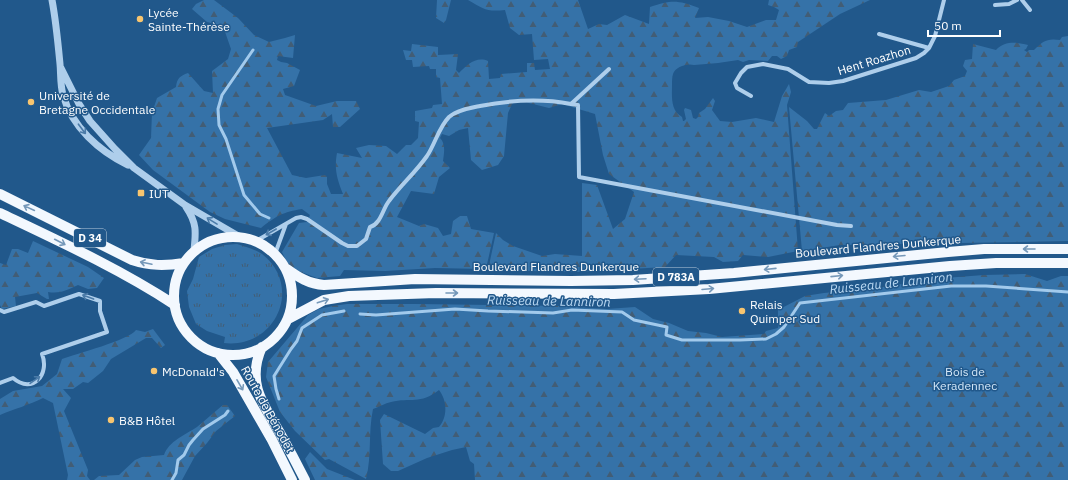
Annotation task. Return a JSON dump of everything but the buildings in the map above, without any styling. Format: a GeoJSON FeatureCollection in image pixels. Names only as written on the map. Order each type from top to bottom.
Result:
{"type":"FeatureCollection","features":[{"type":"Feature","properties":{"kind":"main road","name":"D 34"},"geometry":{"type":"LineString","coordinates":[[0,194],[132,260],[144,264],[156,265],[184,263]]}},
{"type":"Feature","properties":{"kind":"main road","name":"D 34"},"geometry":{"type":"LineString","coordinates":[[0,213],[93,259],[155,292],[175,305]]}},
{"type":"Feature","properties":{"kind":"main road"},"geometry":{"type":"LineString","coordinates":[[240,237],[256,241],[275,254],[286,269],[291,281],[293,294],[292,307],[288,319],[278,335],[262,347],[252,352],[229,354],[218,353],[207,349],[190,335],[178,316],[174,294],[179,273],[184,263],[194,250],[215,239],[240,237]]}},
{"type":"Feature","properties":{"kind":"main road","name":"Boulevard Flandres Dunkerque"},"geometry":{"type":"LineString","coordinates":[[286,269],[304,280],[317,285],[415,279],[571,281],[633,280],[734,273],[948,252],[991,249],[1068,249]]}},
{"type":"Feature","properties":{"kind":"main road","name":"D 783A"},"geometry":{"type":"LineString","coordinates":[[288,319],[324,300],[349,296],[399,294],[629,294],[709,289],[950,266],[996,263],[1068,263]]}},
{"type":"Feature","properties":{"kind":"main road","name":"Route de Bénodet"},"geometry":{"type":"LineString","coordinates":[[262,347],[256,364],[255,378],[257,388],[264,406],[305,480]]}},
{"type":"Feature","properties":{"kind":"main road","name":"Route de Bénodet"},"geometry":{"type":"LineString","coordinates":[[218,353],[233,372],[292,480]]}},
{"type":"Feature","properties":{"kind":"street"},"geometry":{"type":"LineString","coordinates":[[52,0],[65,100],[72,115],[82,130],[108,154],[134,168],[185,205],[240,237]]}},
{"type":"Feature","properties":{"kind":"street"},"geometry":{"type":"LineString","coordinates":[[929,48],[935,36],[944,0]]}},
{"type":"Feature","properties":{"kind":"street"},"geometry":{"type":"LineString","coordinates":[[995,5],[1008,4],[1017,0]]}},
{"type":"Feature","properties":{"kind":"street"},"geometry":{"type":"LineString","coordinates":[[1022,0],[1030,10]]}},
{"type":"Feature","properties":{"kind":"street","name":"Hent Roazhon"},"geometry":{"type":"LineString","coordinates":[[751,96],[737,88],[735,83],[744,70],[750,66],[763,64],[788,69],[809,82],[836,82],[908,61],[921,56],[929,48],[879,34]]}},
{"type":"Feature","properties":{"kind":"street"},"geometry":{"type":"LineString","coordinates":[[61,68],[79,104],[90,121],[134,168]]}},
{"type":"Feature","properties":{"kind":"street"},"geometry":{"type":"LineString","coordinates":[[571,104],[609,70]]}},
{"type":"Feature","properties":{"kind":"street"},"geometry":{"type":"LineString","coordinates":[[256,241],[286,223],[301,217],[312,222],[342,243],[348,246],[357,246],[366,239],[370,227],[376,224],[389,201],[428,155],[445,122],[450,116],[472,108],[510,101],[542,100],[578,105],[580,176],[838,225],[850,226]]}},
{"type":"Feature","properties":{"kind":"street"},"geometry":{"type":"LineString","coordinates":[[185,205],[196,228],[194,250]]}},
{"type":"Feature","properties":{"kind":"street"},"geometry":{"type":"LineString","coordinates":[[275,254],[286,223]]}},
{"type":"Feature","properties":{"kind":"street"},"geometry":{"type":"LineString","coordinates":[[0,310],[4,312],[36,302],[44,306],[82,294],[100,301],[99,307],[107,332],[42,354],[44,360],[43,370],[40,378],[33,383],[22,384],[13,378],[0,382]]}},
{"type":"Feature","properties":{"kind":"green space"},"geometry":{"type":"Polygon","coordinates":[[[204,0],[214,0],[238,18],[254,35],[269,42],[295,35],[293,58],[278,56],[277,60],[287,63],[300,70],[294,86],[283,89],[285,95],[316,106],[337,101],[356,101],[360,109],[340,127],[333,127],[332,114],[323,120],[267,128],[292,175],[306,178],[325,175],[327,177],[327,184],[331,194],[343,194],[337,174],[337,153],[362,158],[356,148],[369,145],[386,146],[397,154],[406,145],[411,145],[418,138],[419,122],[415,121],[415,111],[432,108],[433,105],[442,104],[440,78],[436,77],[436,69],[430,69],[429,66],[413,67],[412,60],[406,60],[403,50],[411,51],[412,44],[438,47],[438,55],[458,54],[456,70],[459,73],[476,60],[488,61],[489,79],[500,78],[501,74],[527,72],[527,63],[534,63],[535,70],[550,69],[548,59],[534,60],[532,34],[519,35],[510,28],[505,10],[493,11],[485,9],[468,0],[578,0],[588,29],[599,24],[607,25],[625,15],[649,24],[650,7],[669,2],[685,3],[699,8],[695,18],[708,17],[729,21],[747,27],[766,20],[776,20],[779,10],[768,5],[769,0],[870,0],[840,14],[798,42],[797,47],[789,50],[787,56],[781,59],[777,56],[772,56],[768,61],[749,60],[743,62],[738,60],[688,65],[676,69],[673,74],[672,102],[675,111],[682,117],[683,121],[686,119],[685,108],[691,110],[693,118],[696,119],[699,113],[705,109],[713,98],[715,101],[712,110],[720,121],[732,122],[756,118],[774,122],[782,96],[789,84],[791,92],[787,105],[798,251],[768,257],[743,255],[738,261],[723,262],[714,257],[676,255],[665,267],[577,272],[488,270],[496,233],[503,240],[513,246],[542,256],[555,254],[582,256],[582,183],[597,185],[613,229],[625,219],[634,192],[609,174],[603,155],[595,114],[562,104],[549,108],[520,99],[512,104],[508,113],[504,156],[498,165],[482,170],[471,160],[468,128],[459,130],[449,136],[442,134],[440,138],[444,146],[443,161],[450,168],[439,177],[434,194],[411,191],[397,217],[419,226],[424,224],[438,228],[443,236],[451,234],[453,221],[460,216],[467,216],[471,229],[494,233],[486,269],[435,268],[385,271],[344,270],[340,276],[317,278],[296,270],[287,262],[282,252],[299,223],[307,222],[310,215],[302,209],[280,215],[261,228],[225,219],[210,212],[153,170],[139,155],[151,138],[152,113],[157,98],[176,87],[179,78],[188,73],[204,91],[213,93],[212,71],[228,59],[231,49],[223,26],[207,22],[192,9],[196,4],[204,0]]]}},
{"type":"Feature","properties":{"kind":"green space"},"geometry":{"type":"Polygon","coordinates":[[[437,0],[451,0],[444,23],[436,18],[437,0]]]}},
{"type":"Feature","properties":{"kind":"green space"},"geometry":{"type":"Polygon","coordinates":[[[1068,36],[1068,241],[840,245],[802,251],[789,107],[807,121],[814,129],[817,129],[825,113],[829,116],[836,111],[843,110],[848,103],[886,100],[919,90],[931,92],[949,86],[954,80],[965,76],[967,71],[963,66],[965,60],[972,59],[973,44],[996,50],[1003,45],[1019,43],[1028,45],[1024,50],[1027,52],[1029,50],[1034,50],[1046,41],[1052,39],[1060,40],[1062,37],[1068,36]]]}},
{"type":"Feature","properties":{"kind":"green space"},"geometry":{"type":"Polygon","coordinates":[[[33,241],[88,267],[104,278],[97,288],[88,289],[78,285],[60,292],[48,292],[49,299],[37,293],[15,297],[16,306],[2,309],[0,305],[0,263],[6,265],[12,249],[18,249],[28,253],[33,241]]]}},
{"type":"Feature","properties":{"kind":"green space"},"geometry":{"type":"Polygon","coordinates":[[[237,244],[259,252],[275,268],[281,283],[282,298],[278,313],[270,326],[257,336],[242,342],[224,343],[225,337],[207,331],[196,324],[189,307],[187,291],[193,279],[199,257],[212,249],[225,245],[237,244]]]}},
{"type":"Feature","properties":{"kind":"green space","name":"Bois de Keradennec"},"geometry":{"type":"Polygon","coordinates":[[[1025,274],[1047,281],[1061,276],[1068,276],[1068,480],[475,480],[474,464],[470,461],[466,447],[427,458],[398,471],[391,471],[383,464],[380,420],[384,414],[425,434],[433,428],[439,427],[445,414],[445,403],[439,390],[426,398],[386,403],[373,409],[369,462],[366,479],[329,459],[325,460],[295,431],[280,412],[266,377],[268,362],[308,315],[319,309],[347,304],[562,306],[607,309],[635,307],[653,319],[669,323],[688,331],[722,337],[764,334],[766,331],[778,328],[778,310],[805,296],[945,278],[1025,274]]]}},
{"type":"Feature","properties":{"kind":"green space"},"geometry":{"type":"Polygon","coordinates":[[[153,329],[165,345],[161,348],[152,338],[146,338],[111,359],[103,371],[88,383],[83,382],[73,389],[63,389],[71,398],[64,411],[88,470],[87,476],[90,480],[67,480],[68,475],[53,403],[43,398],[0,415],[0,399],[13,391],[42,386],[57,374],[62,359],[113,342],[131,334],[136,330],[145,332],[153,329]]]}},
{"type":"Feature","properties":{"kind":"green space"},"geometry":{"type":"Polygon","coordinates":[[[223,405],[227,405],[235,416],[216,431],[195,456],[182,480],[94,480],[99,476],[119,475],[135,460],[142,457],[164,455],[166,450],[173,442],[197,427],[223,405]]]}},
{"type":"Feature","properties":{"kind":"green space"},"geometry":{"type":"Polygon","coordinates":[[[310,452],[327,469],[355,480],[315,480],[305,459],[310,452]]]}},
{"type":"Feature","properties":{"kind":"waterway"},"geometry":{"type":"LineString","coordinates":[[253,50],[222,95],[218,109],[219,125],[226,139],[244,195],[260,214],[269,218]]}},
{"type":"Feature","properties":{"kind":"waterway","name":"Ruisseau de Lanniron"},"geometry":{"type":"LineString","coordinates":[[360,314],[376,315],[455,309],[553,313],[572,310],[622,312],[634,320],[667,327],[666,335],[682,340],[740,340],[766,339],[776,334],[784,327],[800,303],[951,286],[986,286],[1068,292]]}},
{"type":"Feature","properties":{"kind":"waterway","name":"Ruisseau de Lanniron"},"geometry":{"type":"LineString","coordinates":[[279,399],[274,376],[297,341],[302,328],[322,315],[344,311]]}},
{"type":"Feature","properties":{"kind":"waterway","name":"Ruisseau de Lanniron"},"geometry":{"type":"LineString","coordinates":[[172,480],[176,473],[178,460],[184,455],[193,440],[203,429],[225,415],[228,411]]}},
{"type":"Feature","properties":{"kind":"place","name":"Lycée Sainte-Thérèse"},"geometry":{"type":"Point","coordinates":[140,19]}},
{"type":"Feature","properties":{"kind":"place","name":"Université de Bretagne Occidentale"},"geometry":{"type":"Point","coordinates":[31,102]}},
{"type":"Feature","properties":{"kind":"place","name":"IUT"},"geometry":{"type":"Point","coordinates":[141,193]}},
{"type":"Feature","properties":{"kind":"place","name":"Relais Quimper Sud"},"geometry":{"type":"Point","coordinates":[742,311]}},
{"type":"Feature","properties":{"kind":"place","name":"McDonald's"},"geometry":{"type":"Point","coordinates":[154,371]}},
{"type":"Feature","properties":{"kind":"place","name":"B&B Hôtel"},"geometry":{"type":"Point","coordinates":[111,420]}}]}
